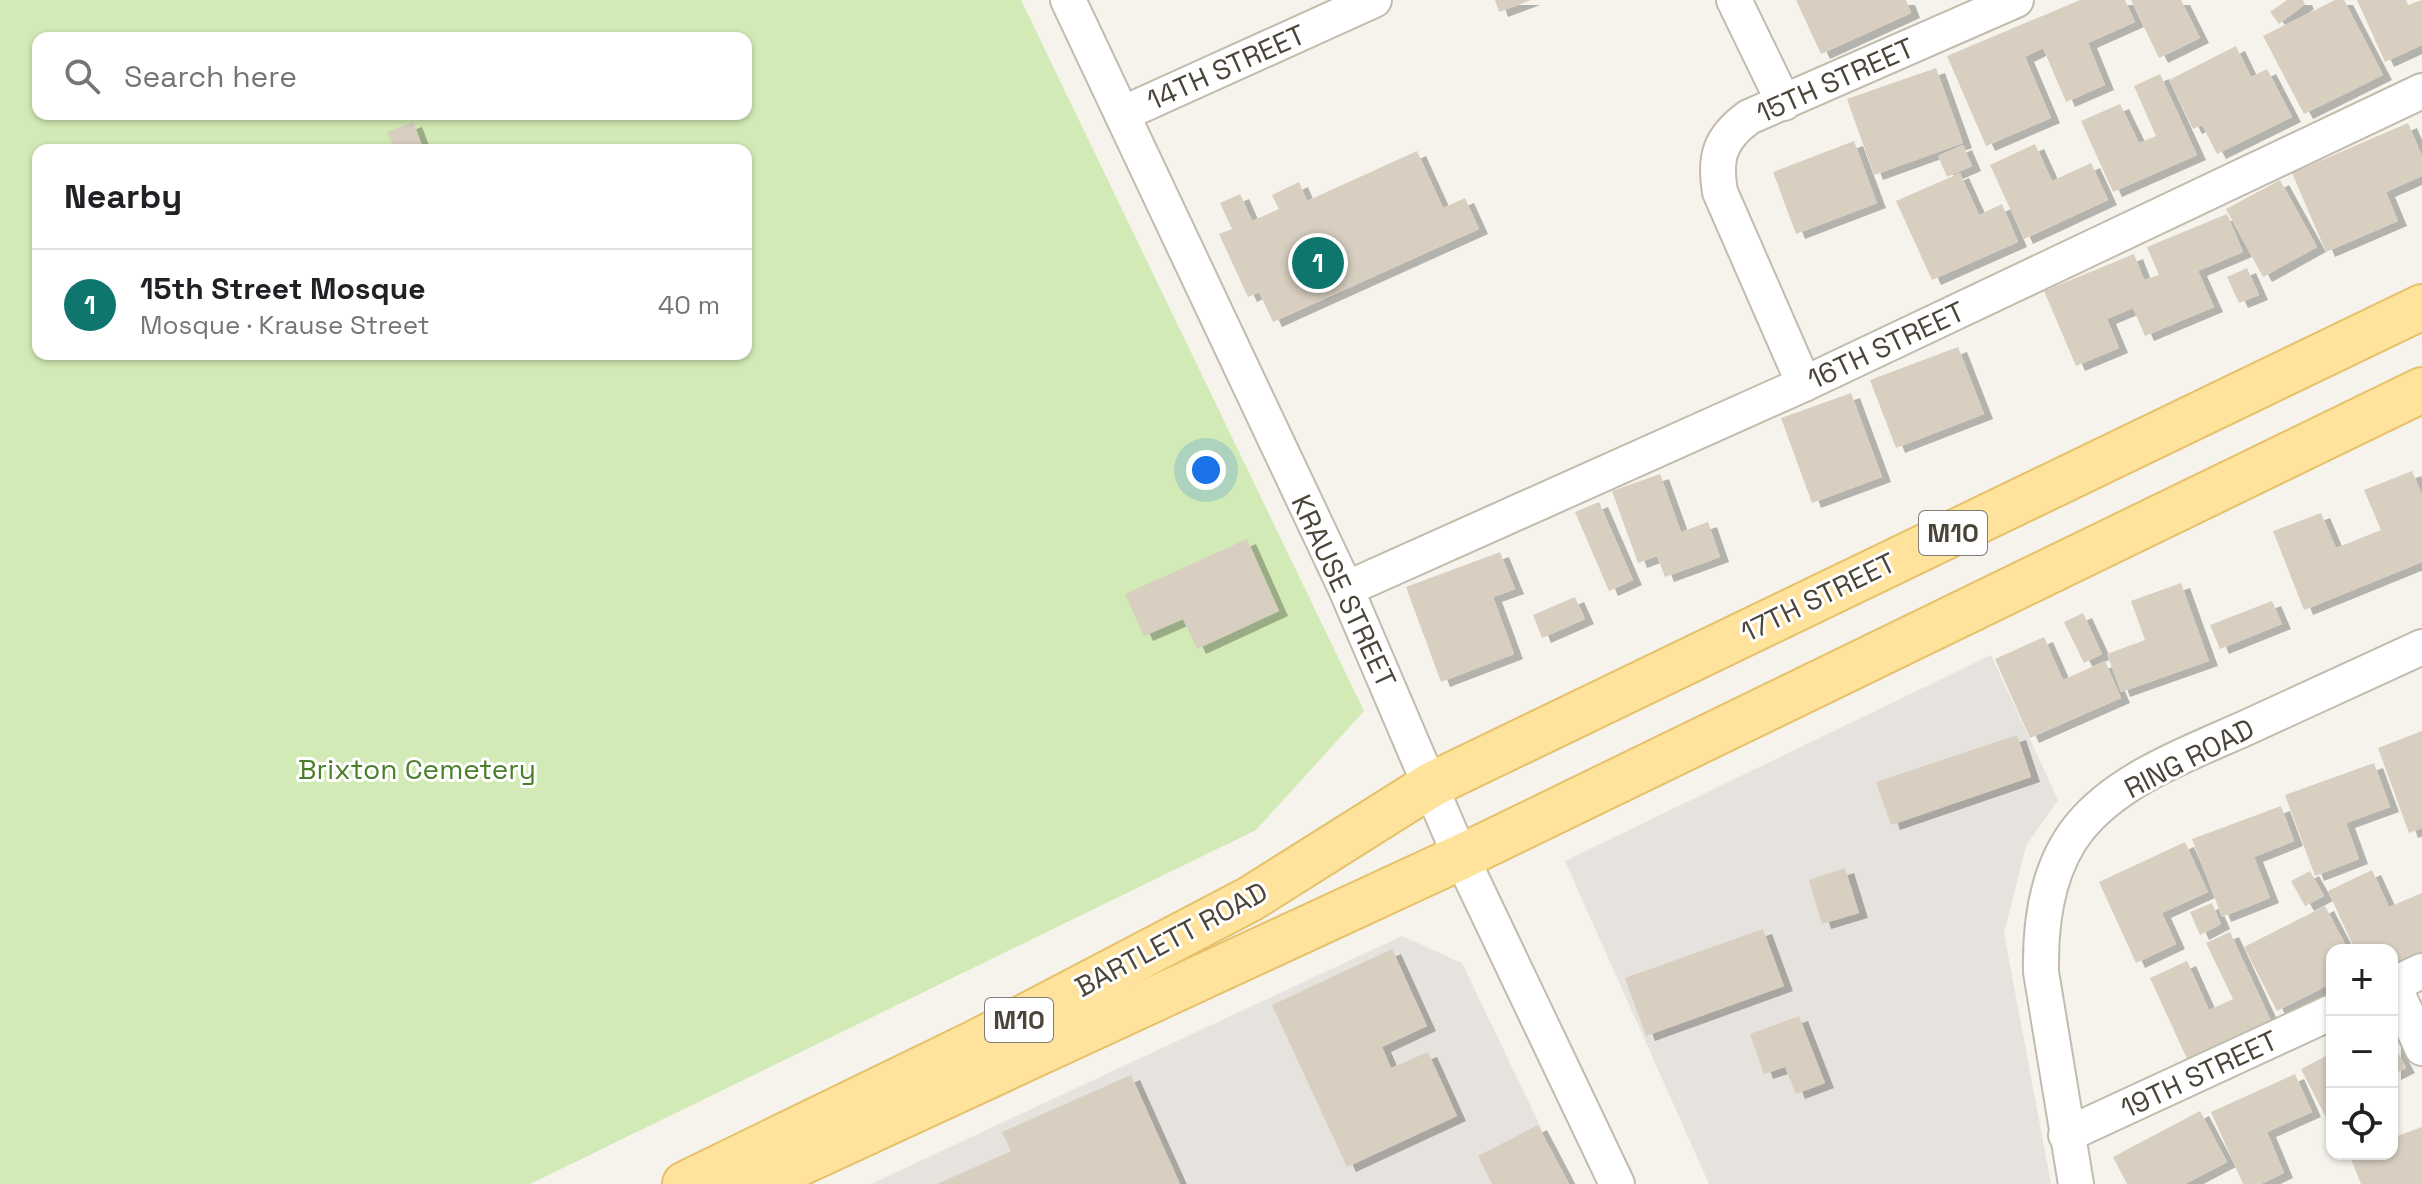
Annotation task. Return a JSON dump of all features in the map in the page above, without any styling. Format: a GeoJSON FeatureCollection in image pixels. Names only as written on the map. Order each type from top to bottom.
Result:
{"type":"FeatureCollection","features":[{"type":"Feature","properties":{"kind":"main road","name":"17TH STREET"},"geometry":{"type":"LineString","coordinates":[[1431,785],[2422,307]]}},
{"type":"Feature","properties":{"kind":"main road","name":"M10"},"geometry":{"type":"LineString","coordinates":[[1461,857],[2422,390]]}},
{"type":"Feature","properties":{"kind":"main road","name":"BARTLETT ROAD"},"geometry":{"type":"LineString","coordinates":[[685,1184],[977,1042],[1250,899],[1431,785]]}},
{"type":"Feature","properties":{"kind":"main road","name":"BARTLETT ROAD"},"geometry":{"type":"LineString","coordinates":[[755,1184],[1461,857]]}},
{"type":"Feature","properties":{"kind":"street","name":"KRAUSE STREET"},"geometry":{"type":"LineString","coordinates":[[1068,0],[1346,589],[1461,857],[1617,1184]]}},
{"type":"Feature","properties":{"kind":"street","name":"14TH STREET"},"geometry":{"type":"LineString","coordinates":[[1122,114],[1374,0]]}},
{"type":"Feature","properties":{"kind":"street"},"geometry":{"type":"LineString","coordinates":[[1734,0],[1784,103]]}},
{"type":"Feature","properties":{"kind":"street","name":"15TH STREET"},"geometry":{"type":"LineString","coordinates":[[1804,384],[1720,192],[1716,169],[1721,143],[1732,129],[1749,117],[2016,0]]}},
{"type":"Feature","properties":{"kind":"street","name":"16TH STREET"},"geometry":{"type":"LineString","coordinates":[[1346,589],[1804,384],[2422,91]]}},
{"type":"Feature","properties":{"kind":"street","name":"RING ROAD"},"geometry":{"type":"LineString","coordinates":[[2076,1184],[2042,986],[2040,938],[2048,894],[2063,852],[2080,826],[2122,790],[2178,759],[2422,647]]}},
{"type":"Feature","properties":{"kind":"street"},"geometry":{"type":"LineString","coordinates":[[2398,981],[2422,971]]}},
{"type":"Feature","properties":{"kind":"street"},"geometry":{"type":"LineString","coordinates":[[2398,997],[2422,1048]]}},
{"type":"Feature","properties":{"kind":"street","name":"19TH STREET"},"geometry":{"type":"LineString","coordinates":[[2066,1135],[2326,1015]]}},
{"type":"Feature","properties":{"kind":"shaded area"},"geometry":{"type":"Polygon","coordinates":[[[1991,655],[2058,800],[2026,846],[2004,933],[2051,1184],[1709,1184],[1565,861],[1991,655]]]}},
{"type":"Feature","properties":{"kind":"shaded area"},"geometry":{"type":"Polygon","coordinates":[[[1402,936],[1462,963],[1568,1184],[871,1184],[1402,936]]]}},
{"type":"Feature","properties":{"kind":"green space","name":"Brixton Cemetery"},"geometry":{"type":"Polygon","coordinates":[[[0,0],[1021,0],[1364,711],[1256,830],[530,1184],[0,1184],[0,0]]]}},
{"type":"Feature","properties":{"kind":"building"},"geometry":{"type":"Polygon","coordinates":[[[1495,0],[1531,0],[1499,12],[1495,0]]]}},
{"type":"Feature","properties":{"kind":"building"},"geometry":{"type":"Polygon","coordinates":[[[1796,0],[1906,0],[1911,13],[1821,54],[1796,0]]]}},
{"type":"Feature","properties":{"kind":"building"},"geometry":{"type":"Polygon","coordinates":[[[2080,0],[2125,0],[2135,22],[2088,43],[2105,85],[2066,102],[2043,48],[2025,57],[2051,118],[1986,146],[1947,56],[2080,0]]]}},
{"type":"Feature","properties":{"kind":"building"},"geometry":{"type":"Polygon","coordinates":[[[2131,0],[2181,0],[2200,38],[2159,58],[2131,0]]]}},
{"type":"Feature","properties":{"kind":"building"},"geometry":{"type":"Polygon","coordinates":[[[2287,0],[2303,0],[2305,4],[2279,24],[2270,12],[2287,0]]]}},
{"type":"Feature","properties":{"kind":"building"},"geometry":{"type":"Polygon","coordinates":[[[2335,0],[2344,0],[2383,75],[2304,114],[2263,36],[2335,0]]]}},
{"type":"Feature","properties":{"kind":"building"},"geometry":{"type":"Polygon","coordinates":[[[2357,0],[2406,0],[2408,5],[2422,0],[2422,45],[2385,62],[2357,0]]]}},
{"type":"Feature","properties":{"kind":"building"},"geometry":{"type":"Polygon","coordinates":[[[2236,46],[2251,77],[2267,69],[2292,117],[2217,154],[2202,125],[2193,129],[2169,80],[2236,46]]]}},
{"type":"Feature","properties":{"kind":"building"},"geometry":{"type":"Polygon","coordinates":[[[1936,68],[1963,143],[1874,175],[1847,99],[1936,68]]]}},
{"type":"Feature","properties":{"kind":"building"},"geometry":{"type":"Polygon","coordinates":[[[2160,74],[2197,155],[2113,192],[2081,121],[2120,104],[2139,143],[2156,136],[2134,86],[2160,74]]]}},
{"type":"Feature","properties":{"kind":"building"},"geometry":{"type":"Polygon","coordinates":[[[413,122],[421,144],[392,144],[387,132],[413,122]]]}},
{"type":"Feature","properties":{"kind":"building"},"geometry":{"type":"Polygon","coordinates":[[[2408,123],[2422,156],[2422,176],[2386,192],[2398,221],[2326,252],[2292,173],[2408,123]]]}},
{"type":"Feature","properties":{"kind":"building"},"geometry":{"type":"Polygon","coordinates":[[[1854,141],[1877,203],[1796,234],[1773,172],[1854,141]]]}},
{"type":"Feature","properties":{"kind":"building"},"geometry":{"type":"Polygon","coordinates":[[[2035,144],[2052,181],[2091,163],[2108,200],[2024,239],[1990,165],[2035,144]]]}},
{"type":"Feature","properties":{"kind":"building"},"geometry":{"type":"Polygon","coordinates":[[[1963,145],[1972,166],[1947,177],[1938,156],[1963,145]]]}},
{"type":"Feature","properties":{"kind":"building"},"geometry":{"type":"Polygon","coordinates":[[[1417,151],[1443,208],[1465,198],[1479,229],[1273,322],[1259,292],[1248,297],[1219,234],[1232,229],[1220,203],[1240,194],[1252,221],[1279,209],[1272,195],[1299,182],[1307,201],[1417,151]]]}},
{"type":"Feature","properties":{"kind":"building"},"geometry":{"type":"Polygon","coordinates":[[[1960,173],[1979,215],[2002,204],[2018,242],[1932,280],[1896,201],[1960,173]]]}},
{"type":"Feature","properties":{"kind":"building"},"geometry":{"type":"Polygon","coordinates":[[[2280,180],[2317,247],[2263,277],[2226,209],[2280,180]]]}},
{"type":"Feature","properties":{"kind":"building"},"geometry":{"type":"Polygon","coordinates":[[[2227,214],[2243,252],[2198,271],[2214,307],[2145,336],[2133,308],[2107,319],[2119,348],[2076,366],[2044,291],[2134,254],[2144,280],[2159,275],[2147,247],[2227,214]]]}},
{"type":"Feature","properties":{"kind":"building"},"geometry":{"type":"Polygon","coordinates":[[[2247,268],[2259,295],[2239,303],[2227,277],[2247,268]]]}},
{"type":"Feature","properties":{"kind":"building"},"geometry":{"type":"Polygon","coordinates":[[[1958,347],[1984,414],[1896,448],[1870,380],[1958,347]]]}},
{"type":"Feature","properties":{"kind":"building"},"geometry":{"type":"Polygon","coordinates":[[[1851,393],[1882,477],[1812,503],[1781,418],[1851,393]]]}},
{"type":"Feature","properties":{"kind":"building"},"geometry":{"type":"Polygon","coordinates":[[[2412,471],[2422,495],[2422,562],[2304,610],[2273,531],[2321,513],[2336,548],[2381,530],[2364,490],[2412,471]]]}},
{"type":"Feature","properties":{"kind":"building"},"geometry":{"type":"Polygon","coordinates":[[[1660,474],[1681,532],[1708,522],[1720,557],[1665,577],[1657,556],[1638,563],[1612,491],[1660,474]]]}},
{"type":"Feature","properties":{"kind":"building"},"geometry":{"type":"Polygon","coordinates":[[[1599,502],[1633,580],[1609,591],[1575,512],[1599,502]]]}},
{"type":"Feature","properties":{"kind":"building"},"geometry":{"type":"Polygon","coordinates":[[[1247,539],[1279,611],[1197,649],[1183,619],[1144,636],[1125,594],[1247,539]]]}},
{"type":"Feature","properties":{"kind":"building"},"geometry":{"type":"Polygon","coordinates":[[[1500,552],[1515,589],[1493,597],[1514,654],[1441,682],[1406,587],[1500,552]]]}},
{"type":"Feature","properties":{"kind":"building"},"geometry":{"type":"Polygon","coordinates":[[[2181,583],[2209,661],[2121,692],[2107,654],[2145,640],[2131,601],[2181,583]]]}},
{"type":"Feature","properties":{"kind":"building"},"geometry":{"type":"Polygon","coordinates":[[[1575,597],[1585,619],[1542,638],[1533,615],[1575,597]]]}},
{"type":"Feature","properties":{"kind":"building"},"geometry":{"type":"Polygon","coordinates":[[[2272,601],[2282,624],[2220,649],[2210,625],[2272,601]]]}},
{"type":"Feature","properties":{"kind":"building"},"geometry":{"type":"Polygon","coordinates":[[[2083,613],[2102,654],[2084,663],[2064,622],[2083,613]]]}},
{"type":"Feature","properties":{"kind":"building"},"geometry":{"type":"Polygon","coordinates":[[[2044,637],[2063,680],[2105,661],[2121,698],[2030,738],[1995,659],[2044,637]]]}},
{"type":"Feature","properties":{"kind":"building"},"geometry":{"type":"Polygon","coordinates":[[[2422,731],[2422,828],[2409,833],[2378,748],[2422,731]]]}},
{"type":"Feature","properties":{"kind":"building"},"geometry":{"type":"Polygon","coordinates":[[[2017,735],[2031,777],[1891,825],[1876,782],[2017,735]]]}},
{"type":"Feature","properties":{"kind":"building"},"geometry":{"type":"Polygon","coordinates":[[[2374,763],[2390,807],[2346,823],[2359,859],[2315,876],[2285,795],[2374,763]]]}},
{"type":"Feature","properties":{"kind":"building"},"geometry":{"type":"Polygon","coordinates":[[[2281,806],[2294,841],[2254,857],[2270,898],[2222,917],[2192,839],[2281,806]]]}},
{"type":"Feature","properties":{"kind":"building"},"geometry":{"type":"Polygon","coordinates":[[[2185,842],[2208,892],[2162,913],[2176,944],[2136,963],[2099,882],[2185,842]]]}},
{"type":"Feature","properties":{"kind":"building"},"geometry":{"type":"Polygon","coordinates":[[[1845,868],[1859,913],[1822,924],[1809,880],[1845,868]]]}},
{"type":"Feature","properties":{"kind":"building"},"geometry":{"type":"Polygon","coordinates":[[[2372,870],[2389,907],[2422,893],[2422,953],[2398,964],[2398,944],[2352,944],[2328,891],[2372,870]]]}},
{"type":"Feature","properties":{"kind":"building"},"geometry":{"type":"Polygon","coordinates":[[[2310,871],[2324,896],[2305,906],[2291,881],[2310,871]]]}},
{"type":"Feature","properties":{"kind":"building"},"geometry":{"type":"Polygon","coordinates":[[[2212,903],[2221,924],[2200,935],[2190,912],[2212,903]]]}},
{"type":"Feature","properties":{"kind":"building"},"geometry":{"type":"Polygon","coordinates":[[[2325,906],[2345,944],[2326,944],[2326,986],[2277,1011],[2244,947],[2325,906]]]}},
{"type":"Feature","properties":{"kind":"building"},"geometry":{"type":"Polygon","coordinates":[[[1763,929],[1784,986],[1646,1036],[1625,978],[1763,929]]]}},
{"type":"Feature","properties":{"kind":"building"},"geometry":{"type":"Polygon","coordinates":[[[2230,932],[2272,1023],[2188,1061],[2150,978],[2187,961],[2209,1010],[2233,999],[2206,943],[2230,932]]]}},
{"type":"Feature","properties":{"kind":"building"},"geometry":{"type":"Polygon","coordinates":[[[1392,949],[1427,1026],[1382,1047],[1391,1068],[1428,1052],[1457,1116],[1347,1167],[1272,1005],[1392,949]]]}},
{"type":"Feature","properties":{"kind":"building"},"geometry":{"type":"Polygon","coordinates":[[[1799,1016],[1825,1083],[1796,1094],[1785,1067],[1764,1074],[1750,1034],[1799,1016]]]}},
{"type":"Feature","properties":{"kind":"building"},"geometry":{"type":"Polygon","coordinates":[[[2398,1053],[2406,1068],[2398,1072],[2398,1053]]]}},
{"type":"Feature","properties":{"kind":"building"},"geometry":{"type":"Polygon","coordinates":[[[2326,1056],[2326,1117],[2301,1069],[2326,1056]]]}},
{"type":"Feature","properties":{"kind":"building"},"geometry":{"type":"Polygon","coordinates":[[[2295,1074],[2312,1112],[2267,1132],[2284,1173],[2261,1184],[2243,1184],[2211,1112],[2295,1074]]]}},
{"type":"Feature","properties":{"kind":"building"},"geometry":{"type":"Polygon","coordinates":[[[1131,1075],[1180,1184],[937,1184],[1011,1151],[1002,1132],[1131,1075]]]}},
{"type":"Feature","properties":{"kind":"building"},"geometry":{"type":"Polygon","coordinates":[[[2200,1111],[2227,1162],[2185,1184],[2127,1184],[2113,1157],[2200,1111]]]}},
{"type":"Feature","properties":{"kind":"building"},"geometry":{"type":"Polygon","coordinates":[[[1538,1125],[1569,1184],[1492,1184],[1478,1156],[1538,1125]]]}},
{"type":"Feature","properties":{"kind":"building"},"geometry":{"type":"Polygon","coordinates":[[[2422,1127],[2422,1184],[2361,1184],[2351,1160],[2398,1160],[2398,1136],[2422,1127]]]}},
{"type":"Feature","properties":{"kind":"place","name":"15th Street Mosque"},"geometry":{"type":"Point","coordinates":[1318,263]}}]}
